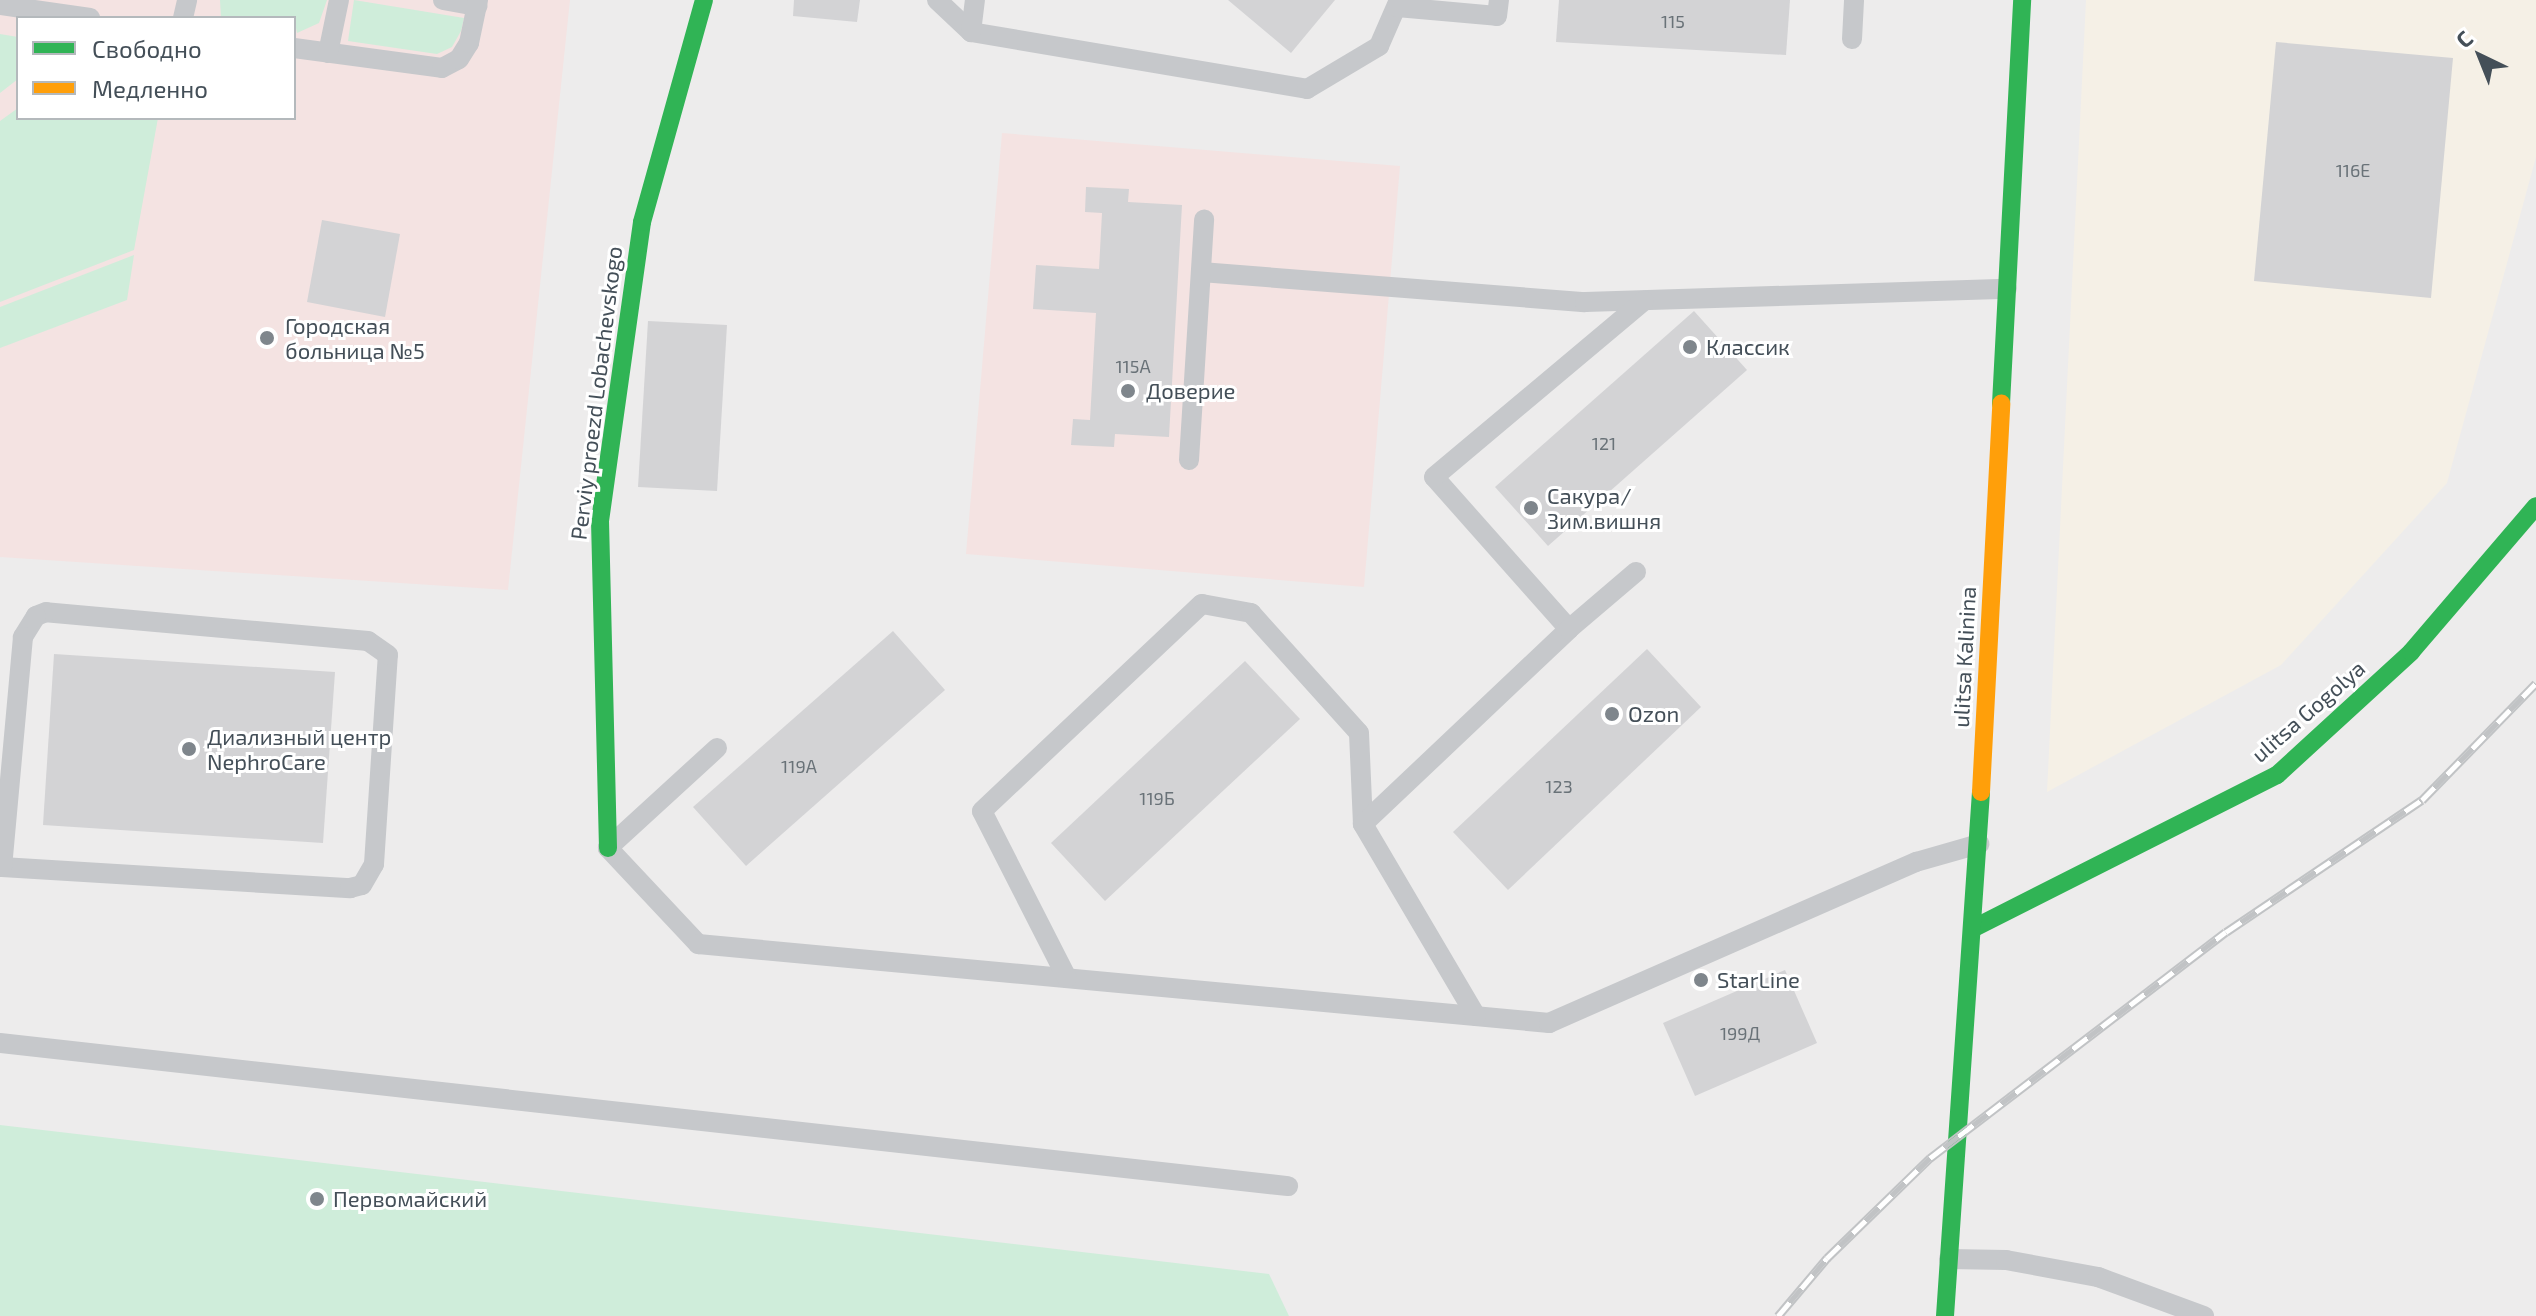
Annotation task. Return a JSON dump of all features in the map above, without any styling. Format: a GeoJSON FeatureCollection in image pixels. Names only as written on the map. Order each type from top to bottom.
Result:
{"type":"FeatureCollection","features":[{"type":"Feature","properties":{"kind":"main road","name":"Perviy proezd Lobachevskogo"},"geometry":{"type":"LineString","coordinates":[[608,848],[600,521],[642,222],[704,0]]}},
{"type":"Feature","properties":{"kind":"main road","name":"ulitsa Kalinina"},"geometry":{"type":"LineString","coordinates":[[1945,1316],[1979,844],[2022,0]]}},
{"type":"Feature","properties":{"kind":"main road","name":"ulitsa Gogolya"},"geometry":{"type":"LineString","coordinates":[[1974,928],[2277,775],[2411,652],[2536,506]]}},
{"type":"Feature","properties":{"kind":"lane"},"geometry":{"type":"LineString","coordinates":[[328,53],[339,0]]}},
{"type":"Feature","properties":{"kind":"lane"},"geometry":{"type":"LineString","coordinates":[[296,48],[442,68],[464,51],[478,3],[443,0]]}},
{"type":"Feature","properties":{"kind":"lane"},"geometry":{"type":"LineString","coordinates":[[937,0],[971,32],[1307,89],[1379,46],[1398,3],[1497,16],[1499,0]]}},
{"type":"Feature","properties":{"kind":"lane"},"geometry":{"type":"LineString","coordinates":[[971,32],[975,0]]}},
{"type":"Feature","properties":{"kind":"lane"},"geometry":{"type":"LineString","coordinates":[[1852,39],[1854,0]]}},
{"type":"Feature","properties":{"kind":"lane"},"geometry":{"type":"LineString","coordinates":[[13,4],[79,16]]}},
{"type":"Feature","properties":{"kind":"lane"},"geometry":{"type":"LineString","coordinates":[[1189,460],[1204,219]]}},
{"type":"Feature","properties":{"kind":"lane"},"geometry":{"type":"LineString","coordinates":[[1201,272],[1585,302],[2007,289]]}},
{"type":"Feature","properties":{"kind":"lane"},"geometry":{"type":"LineString","coordinates":[[1569,629],[1434,477],[1644,301]]}},
{"type":"Feature","properties":{"kind":"lane"},"geometry":{"type":"LineString","coordinates":[[1363,824],[1569,629],[1636,572]]}},
{"type":"Feature","properties":{"kind":"lane"},"geometry":{"type":"LineString","coordinates":[[1067,978],[982,811],[1202,604],[1251,613],[1359,733],[1363,824],[1476,1016]]}},
{"type":"Feature","properties":{"kind":"lane"},"geometry":{"type":"LineString","coordinates":[[46,612],[368,641],[388,655],[374,864],[362,885],[1,867],[23,637],[36,616],[46,612]]}},
{"type":"Feature","properties":{"kind":"lane"},"geometry":{"type":"LineString","coordinates":[[717,748],[608,848],[698,944],[1549,1023],[1916,862],[1979,844]]}},
{"type":"Feature","properties":{"kind":"lane"},"geometry":{"type":"LineString","coordinates":[[0,1043],[1288,1186]]}},
{"type":"Feature","properties":{"kind":"lane"},"geometry":{"type":"LineString","coordinates":[[1949,1259],[2006,1260],[2098,1277],[2204,1316]]}},
{"type":"Feature","properties":{"kind":"shaded area","name":"Городская больница №5"},"geometry":{"type":"Polygon","coordinates":[[[0,0],[570,0],[508,590],[0,557],[0,0]]]}},
{"type":"Feature","properties":{"kind":"shaded area"},"geometry":{"type":"Polygon","coordinates":[[[2086,0],[2536,0],[2536,157],[2447,483],[2281,665],[2047,792],[2086,0]]]}},
{"type":"Feature","properties":{"kind":"shaded area"},"geometry":{"type":"Polygon","coordinates":[[[1002,133],[1400,166],[1364,587],[966,554],[1002,133]]]}},
{"type":"Feature","properties":{"kind":"green space"},"geometry":{"type":"Polygon","coordinates":[[[220,0],[327,0],[319,23],[297,33],[296,16],[221,16],[220,0]]]}},
{"type":"Feature","properties":{"kind":"green space"},"geometry":{"type":"Polygon","coordinates":[[[354,0],[464,18],[452,47],[437,54],[348,41],[354,0]]]}},
{"type":"Feature","properties":{"kind":"green space"},"geometry":{"type":"Polygon","coordinates":[[[0,34],[16,37],[16,81],[0,93],[0,34]]]}},
{"type":"Feature","properties":{"kind":"green space"},"geometry":{"type":"Polygon","coordinates":[[[16,109],[16,120],[158,120],[134,250],[0,302],[0,121],[16,109]]]}},
{"type":"Feature","properties":{"kind":"green space"},"geometry":{"type":"Polygon","coordinates":[[[134,255],[127,300],[0,348],[0,307],[134,255]]]}},
{"type":"Feature","properties":{"kind":"green space","name":"Первомайский"},"geometry":{"type":"Polygon","coordinates":[[[0,1125],[1269,1274],[1289,1316],[0,1316],[0,1125]]]}},
{"type":"Feature","properties":{"kind":"building"},"geometry":{"type":"Polygon","coordinates":[[[794,0],[860,0],[857,22],[793,16],[794,0]]]}},
{"type":"Feature","properties":{"kind":"building"},"geometry":{"type":"Polygon","coordinates":[[[1228,0],[1335,0],[1291,53],[1228,0]]]}},
{"type":"Feature","properties":{"kind":"building"},"geometry":{"type":"Polygon","coordinates":[[[1559,0],[1790,0],[1786,55],[1556,42],[1559,0]]]}},
{"type":"Feature","properties":{"kind":"building"},"geometry":{"type":"Polygon","coordinates":[[[2276,42],[2453,58],[2431,298],[2254,281],[2276,42]]]}},
{"type":"Feature","properties":{"kind":"building"},"geometry":{"type":"Polygon","coordinates":[[[1086,187],[1129,189],[1128,202],[1182,205],[1169,437],[1115,434],[1114,447],[1071,445],[1073,419],[1090,420],[1096,313],[1033,309],[1036,265],[1099,269],[1102,213],[1085,212],[1086,187]]]}},
{"type":"Feature","properties":{"kind":"building"},"geometry":{"type":"Polygon","coordinates":[[[322,220],[400,234],[385,317],[307,302],[322,220]]]}},
{"type":"Feature","properties":{"kind":"building"},"geometry":{"type":"Polygon","coordinates":[[[1694,311],[1747,370],[1548,546],[1495,487],[1694,311]]]}},
{"type":"Feature","properties":{"kind":"building"},"geometry":{"type":"Polygon","coordinates":[[[648,321],[727,325],[717,491],[638,487],[648,321]]]}},
{"type":"Feature","properties":{"kind":"building"},"geometry":{"type":"Polygon","coordinates":[[[893,631],[945,690],[746,866],[693,807],[893,631]]]}},
{"type":"Feature","properties":{"kind":"building"},"geometry":{"type":"Polygon","coordinates":[[[1647,649],[1701,707],[1508,890],[1453,832],[1647,649]]]}},
{"type":"Feature","properties":{"kind":"building","name":"Диализный центр NephroCare"},"geometry":{"type":"Polygon","coordinates":[[[54,654],[335,672],[323,843],[43,825],[54,654]]]}},
{"type":"Feature","properties":{"kind":"building"},"geometry":{"type":"Polygon","coordinates":[[[1245,661],[1300,719],[1105,901],[1051,843],[1245,661]]]}},
{"type":"Feature","properties":{"kind":"building"},"geometry":{"type":"Polygon","coordinates":[[[1785,970],[1817,1043],[1695,1096],[1663,1023],[1785,970]]]}},
{"type":"Feature","properties":{"kind":"railway"},"geometry":{"type":"LineString","coordinates":[[1778,1316],[1827,1258],[1930,1158],[2226,932],[2422,800],[2536,683]]}},
{"type":"Feature","properties":{"kind":"traffic: fast"},"geometry":{"type":"LineString","coordinates":[[608,848],[600,521],[642,222],[704,0]]}},
{"type":"Feature","properties":{"kind":"traffic: fast"},"geometry":{"type":"LineString","coordinates":[[2001,404],[2022,0]]}},
{"type":"Feature","properties":{"kind":"traffic: fast"},"geometry":{"type":"LineString","coordinates":[[1974,928],[2277,775],[2411,652],[2536,506]]}},
{"type":"Feature","properties":{"kind":"traffic: fast"},"geometry":{"type":"LineString","coordinates":[[1945,1316],[1981,792]]}},
{"type":"Feature","properties":{"kind":"traffic: slow"},"geometry":{"type":"LineString","coordinates":[[1981,792],[2001,404]]}},
{"type":"Feature","properties":{"kind":"place","name":"Городская больница №5"},"geometry":{"type":"Point","coordinates":[267,338]}},
{"type":"Feature","properties":{"kind":"place","name":"Классик"},"geometry":{"type":"Point","coordinates":[1690,347]}},
{"type":"Feature","properties":{"kind":"place","name":"Доверие"},"geometry":{"type":"Point","coordinates":[1128,391]}},
{"type":"Feature","properties":{"kind":"place","name":"Сакура/ Зим.вишня"},"geometry":{"type":"Point","coordinates":[1531,508]}},
{"type":"Feature","properties":{"kind":"place","name":"Ozon"},"geometry":{"type":"Point","coordinates":[1612,714]}},
{"type":"Feature","properties":{"kind":"place","name":"Диализный центр NephroCare"},"geometry":{"type":"Point","coordinates":[189,749]}},
{"type":"Feature","properties":{"kind":"place","name":"StarLine"},"geometry":{"type":"Point","coordinates":[1701,980]}},
{"type":"Feature","properties":{"kind":"place","name":"Первомайский"},"geometry":{"type":"Point","coordinates":[317,1199]}}]}
